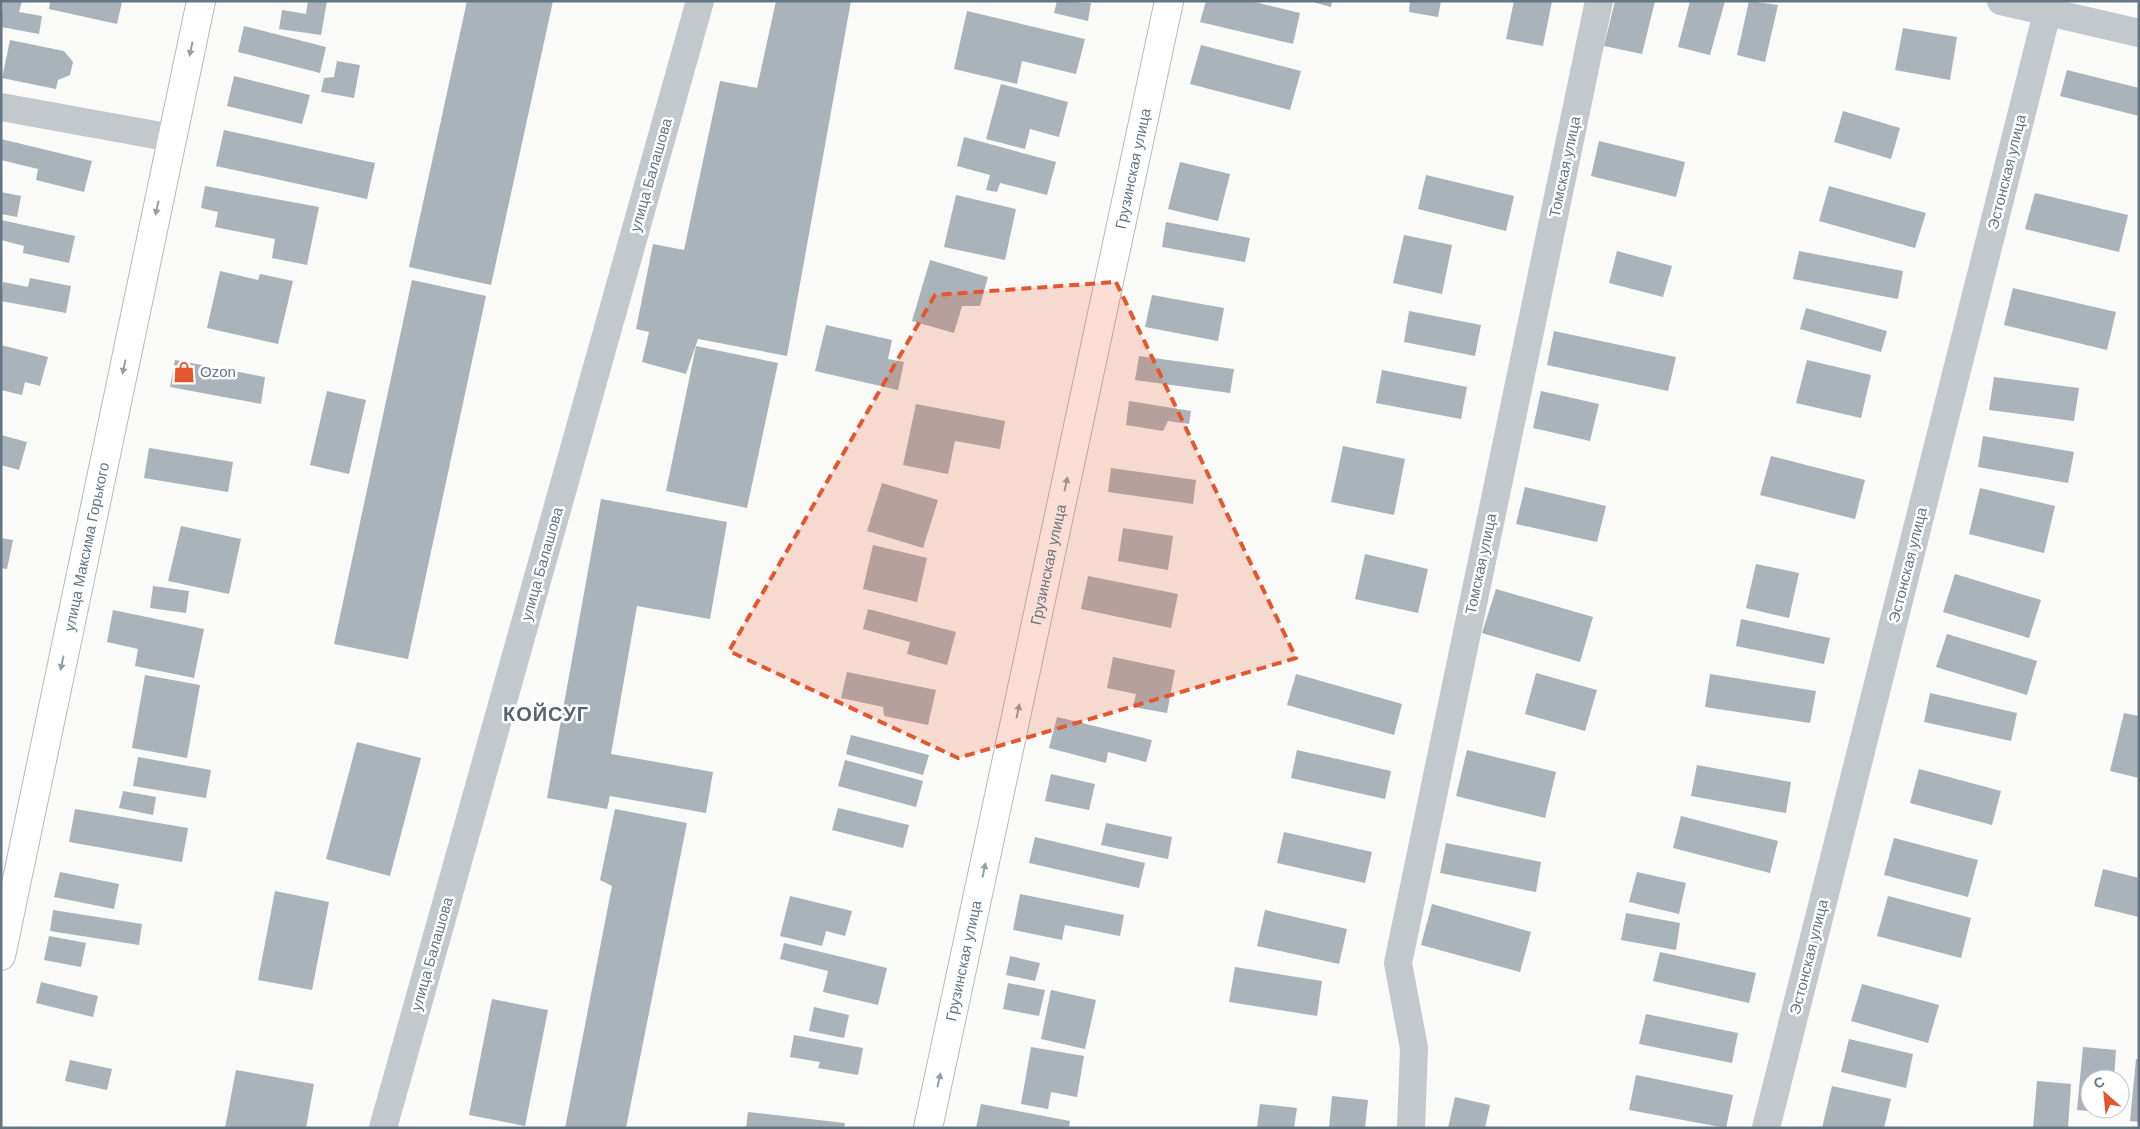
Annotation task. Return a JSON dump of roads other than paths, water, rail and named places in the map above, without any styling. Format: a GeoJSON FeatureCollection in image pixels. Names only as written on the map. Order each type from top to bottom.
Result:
{"type":"FeatureCollection","features":[{"type":"Feature","properties":{"kind":"main road","name":"улица Максима Горького"},"geometry":{"type":"LineString","coordinates":[[1,956],[201,1]]}},
{"type":"Feature","properties":{"kind":"main road","name":"Грузинская улица"},"geometry":{"type":"LineString","coordinates":[[928,1128],[1170,1]]}},
{"type":"Feature","properties":{"kind":"street","name":"улица Балашова"},"geometry":{"type":"LineString","coordinates":[[383,1128],[700,1]]}},
{"type":"Feature","properties":{"kind":"street","name":"Томская улица"},"geometry":{"type":"LineString","coordinates":[[1411,1128],[1414,1048],[1398,963],[1600,1]]}},
{"type":"Feature","properties":{"kind":"street"},"geometry":{"type":"LineString","coordinates":[[2001,1],[2049,7],[2139,33]]}},
{"type":"Feature","properties":{"kind":"street","name":"Эстонская улица"},"geometry":{"type":"LineString","coordinates":[[1766,1128],[2049,7]]}},
{"type":"Feature","properties":{"kind":"street"},"geometry":{"type":"LineString","coordinates":[[1,107],[172,138]]}},
{"type":"Feature","properties":{"kind":"place","name":"Ozon"},"geometry":{"type":"Point","coordinates":[184,372]}},
{"type":"Feature","properties":{"kind":"district","name":"КОЙСУГ"},"geometry":{"type":"Point","coordinates":[546,714]}}]}
